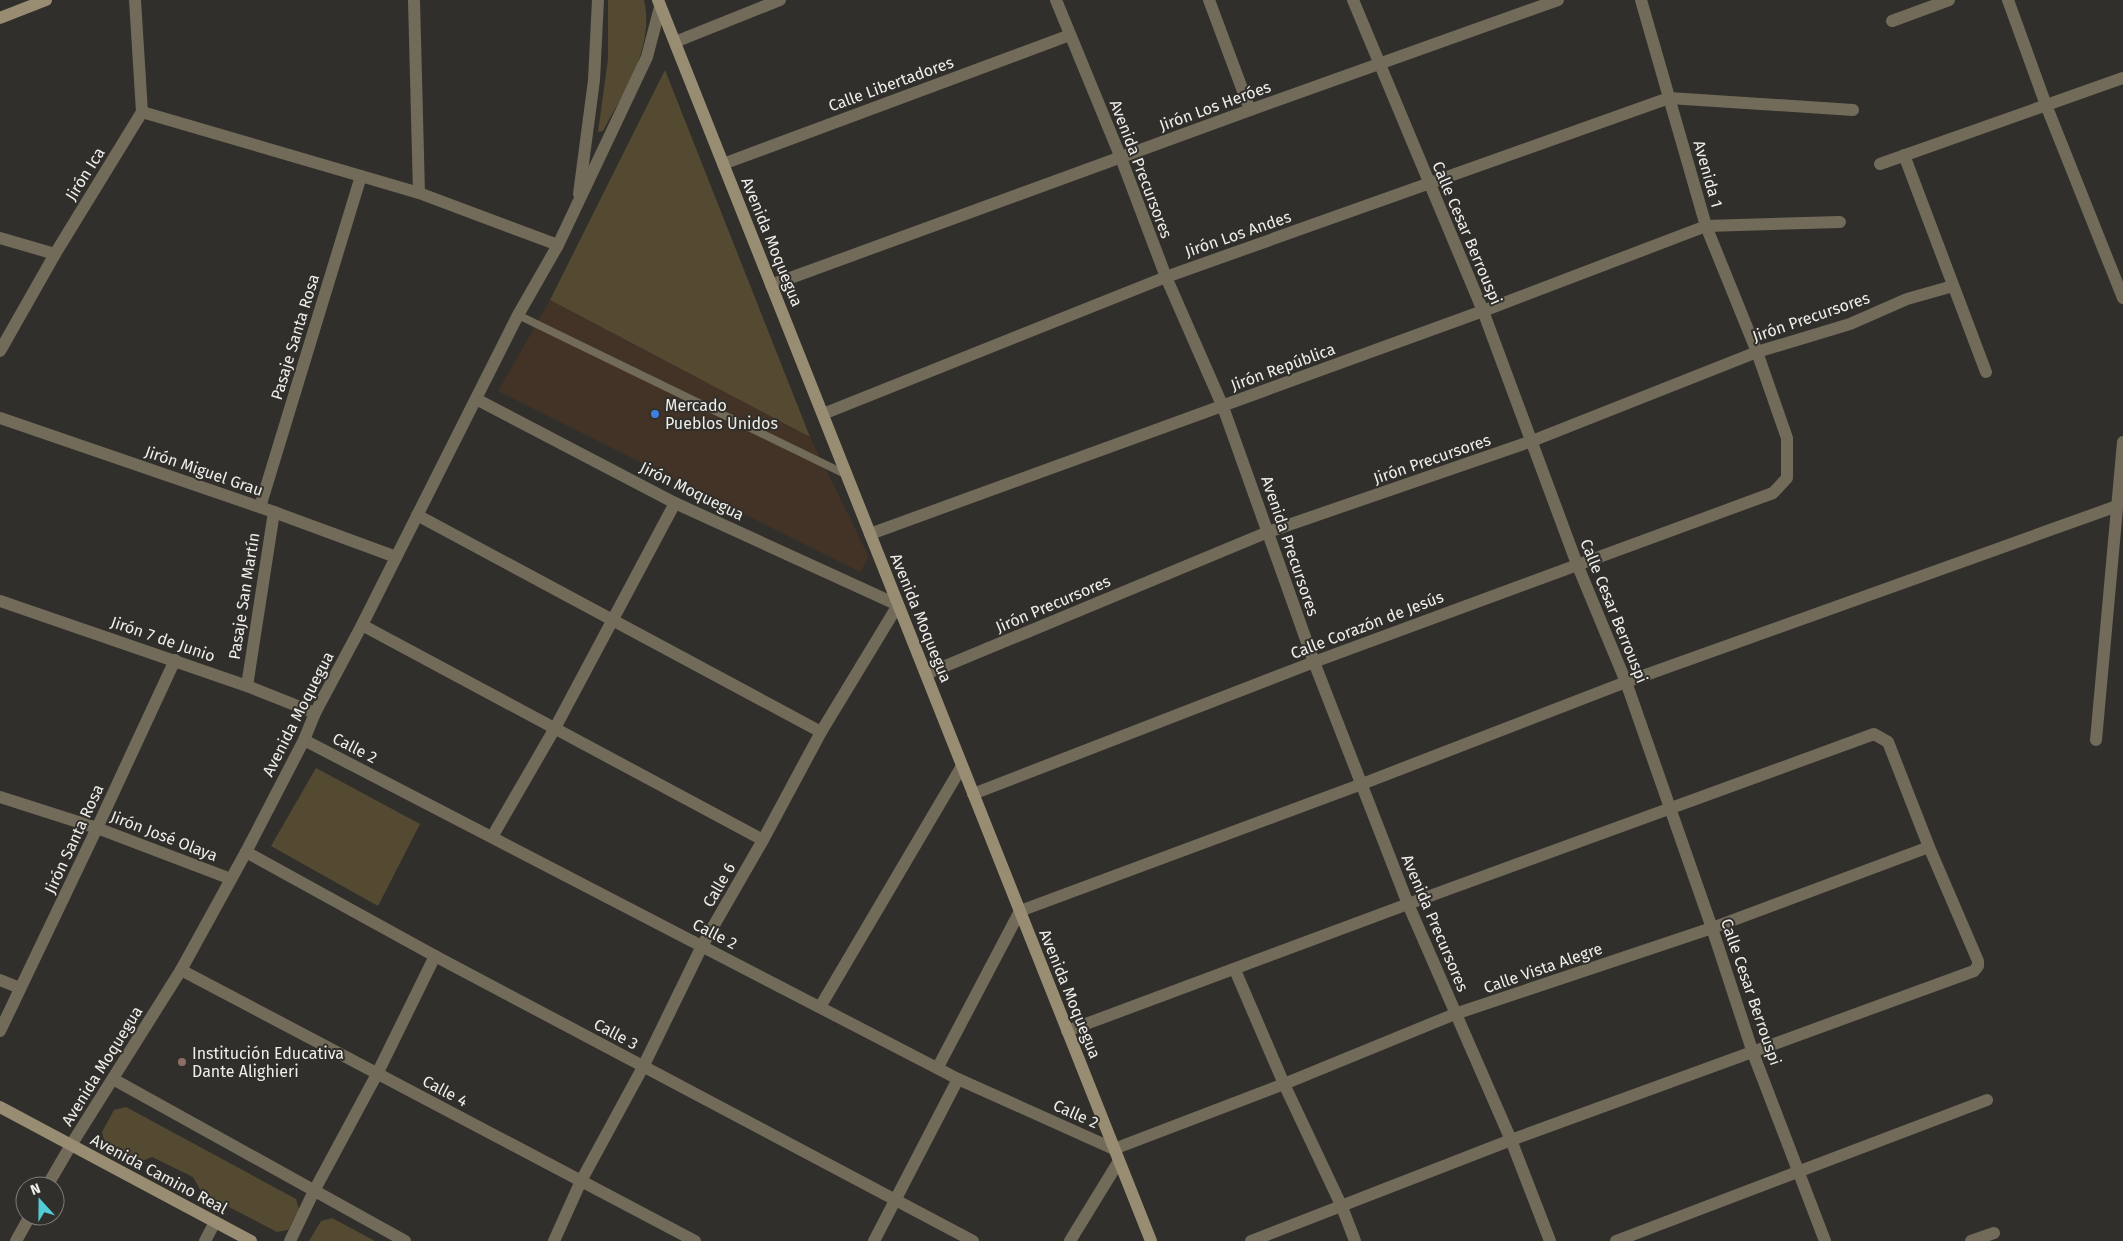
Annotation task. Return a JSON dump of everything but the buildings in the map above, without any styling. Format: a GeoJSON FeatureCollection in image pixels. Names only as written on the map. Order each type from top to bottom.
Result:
{"type":"FeatureCollection","features":[{"type":"Feature","properties":{"kind":"main road"},"geometry":{"type":"LineString","coordinates":[[0,18],[46,0]]}},
{"type":"Feature","properties":{"kind":"main road","name":"Avenida Moquegua"},"geometry":{"type":"LineString","coordinates":[[659,4],[1151,1241]]}},
{"type":"Feature","properties":{"kind":"main road","name":"Avenida Camino Real"},"geometry":{"type":"LineString","coordinates":[[0,1107],[251,1241]]}},
{"type":"Feature","properties":{"kind":"street"},"geometry":{"type":"LineString","coordinates":[[136,0],[142,112],[419,193],[558,244]]}},
{"type":"Feature","properties":{"kind":"street"},"geometry":{"type":"LineString","coordinates":[[414,0],[419,193]]}},
{"type":"Feature","properties":{"kind":"street","name":"Avenida Moquegua"},"geometry":{"type":"LineString","coordinates":[[558,244],[578,197],[594,80],[598,0]]}},
{"type":"Feature","properties":{"kind":"street"},"geometry":{"type":"LineString","coordinates":[[675,42],[780,0]]}},
{"type":"Feature","properties":{"kind":"street","name":"Avenida Precursores"},"geometry":{"type":"LineString","coordinates":[[1056,0],[1121,158],[1166,277],[1223,407],[1314,662],[1408,904],[1511,1140],[1550,1241]]}},
{"type":"Feature","properties":{"kind":"street"},"geometry":{"type":"LineString","coordinates":[[1209,0],[1250,110]]}},
{"type":"Feature","properties":{"kind":"street","name":"Calle Cesar Berrouspi"},"geometry":{"type":"LineString","coordinates":[[1353,0],[1483,312],[1577,564],[1626,682],[1754,1053],[1825,1241]]}},
{"type":"Feature","properties":{"kind":"street","name":"Jirón Los Heróes"},"geometry":{"type":"LineString","coordinates":[[771,285],[1380,62],[1558,0]]}},
{"type":"Feature","properties":{"kind":"street","name":"Avenida 1"},"geometry":{"type":"LineString","coordinates":[[1641,0],[1706,226],[1756,352],[1787,438],[1788,478],[1773,493]]}},
{"type":"Feature","properties":{"kind":"street"},"geometry":{"type":"LineString","coordinates":[[1892,21],[1949,0]]}},
{"type":"Feature","properties":{"kind":"street"},"geometry":{"type":"LineString","coordinates":[[2008,0],[2046,105],[2123,298]]}},
{"type":"Feature","properties":{"kind":"street","name":"Avenida Moquegua"},"geometry":{"type":"LineString","coordinates":[[53,1176],[181,970],[246,852],[304,740],[315,713],[362,625],[518,315],[558,244],[647,57],[659,4]]}},
{"type":"Feature","properties":{"kind":"street","name":"Calle Libertadores"},"geometry":{"type":"LineString","coordinates":[[723,164],[1070,34]]}},
{"type":"Feature","properties":{"kind":"street"},"geometry":{"type":"LineString","coordinates":[[1880,164],[2123,78]]}},
{"type":"Feature","properties":{"kind":"street"},"geometry":{"type":"LineString","coordinates":[[1669,98],[1853,110]]}},
{"type":"Feature","properties":{"kind":"street","name":"Jirón Los Andes"},"geometry":{"type":"LineString","coordinates":[[823,414],[1166,277],[1669,98]]}},
{"type":"Feature","properties":{"kind":"street","name":"Jirón Ica"},"geometry":{"type":"LineString","coordinates":[[0,351],[55,254],[142,112]]}},
{"type":"Feature","properties":{"kind":"street"},"geometry":{"type":"LineString","coordinates":[[1904,155],[1986,372]]}},
{"type":"Feature","properties":{"kind":"street","name":"Pasaje Santa Rosa"},"geometry":{"type":"LineString","coordinates":[[260,507],[361,176]]}},
{"type":"Feature","properties":{"kind":"street","name":"Jirón República"},"geometry":{"type":"LineString","coordinates":[[870,534],[1483,312],[1706,226],[1840,222]]}},
{"type":"Feature","properties":{"kind":"street"},"geometry":{"type":"LineString","coordinates":[[0,238],[55,254]]}},
{"type":"Feature","properties":{"kind":"street","name":"Jirón Precursores"},"geometry":{"type":"LineString","coordinates":[[926,674],[1268,532],[1532,441],[1756,352],[1850,324],[1907,299],[1953,286]]}},
{"type":"Feature","properties":{"kind":"street","name":"Jirón Moquegua"},"geometry":{"type":"LineString","coordinates":[[476,399],[675,503],[898,605]]}},
{"type":"Feature","properties":{"kind":"street","name":"Jirón Miguel Grau"},"geometry":{"type":"LineString","coordinates":[[0,418],[260,507],[396,557]]}},
{"type":"Feature","properties":{"kind":"street"},"geometry":{"type":"LineString","coordinates":[[2096,740],[2118,540],[2117,506],[2123,442]]}},
{"type":"Feature","properties":{"kind":"street","name":"Calle Corazón de Jesús"},"geometry":{"type":"LineString","coordinates":[[973,794],[1314,662],[1773,493]]}},
{"type":"Feature","properties":{"kind":"street"},"geometry":{"type":"LineString","coordinates":[[492,837],[555,728],[675,503]]}},
{"type":"Feature","properties":{"kind":"street"},"geometry":{"type":"LineString","coordinates":[[938,1067],[1020,911],[1362,784],[1626,682],[2117,506]]}},
{"type":"Feature","properties":{"kind":"street","name":"Pasaje San Martín"},"geometry":{"type":"LineString","coordinates":[[248,686],[274,512]]}},
{"type":"Feature","properties":{"kind":"street"},"geometry":{"type":"LineString","coordinates":[[417,515],[821,732]]}},
{"type":"Feature","properties":{"kind":"street","name":"Jirón 7 de Junio"},"geometry":{"type":"LineString","coordinates":[[0,601],[175,660],[248,686],[315,713]]}},
{"type":"Feature","properties":{"kind":"street","name":"Calle 6"},"geometry":{"type":"LineString","coordinates":[[554,1241],[581,1181],[644,1067],[702,946],[763,840],[821,732],[898,605]]}},
{"type":"Feature","properties":{"kind":"street"},"geometry":{"type":"LineString","coordinates":[[362,625],[763,840]]}},
{"type":"Feature","properties":{"kind":"street","name":"Jirón Santa Rosa"},"geometry":{"type":"LineString","coordinates":[[0,1031],[175,660]]}},
{"type":"Feature","properties":{"kind":"street"},"geometry":{"type":"LineString","coordinates":[[1067,1031],[1874,734],[1888,742],[1929,848],[1978,961],[1978,966],[1974,971],[1754,1053],[1511,1140],[1251,1241]]}},
{"type":"Feature","properties":{"kind":"street","name":"Calle 2"},"geometry":{"type":"LineString","coordinates":[[304,740],[958,1079],[1117,1155]]}},
{"type":"Feature","properties":{"kind":"street"},"geometry":{"type":"LineString","coordinates":[[820,1007],[962,766]]}},
{"type":"Feature","properties":{"kind":"street","name":"Jirón José Olaya"},"geometry":{"type":"LineString","coordinates":[[0,797],[97,828],[231,878]]}},
{"type":"Feature","properties":{"kind":"street","name":"Calle Vista Alegre"},"geometry":{"type":"LineString","coordinates":[[1117,1155],[1455,1014],[1712,928],[1929,848]]}},
{"type":"Feature","properties":{"kind":"street","name":"Calle 3"},"geometry":{"type":"LineString","coordinates":[[246,852],[435,956],[972,1241]]}},
{"type":"Feature","properties":{"kind":"street"},"geometry":{"type":"LineString","coordinates":[[290,1241],[435,956]]}},
{"type":"Feature","properties":{"kind":"street","name":"Calle 4"},"geometry":{"type":"LineString","coordinates":[[181,970],[695,1241]]}},
{"type":"Feature","properties":{"kind":"street"},"geometry":{"type":"LineString","coordinates":[[1236,970],[1284,1084],[1342,1207],[1355,1241]]}},
{"type":"Feature","properties":{"kind":"street"},"geometry":{"type":"LineString","coordinates":[[0,980],[20,988]]}},
{"type":"Feature","properties":{"kind":"street"},"geometry":{"type":"LineString","coordinates":[[113,1079],[405,1241]]}},
{"type":"Feature","properties":{"kind":"street"},"geometry":{"type":"LineString","coordinates":[[874,1241],[958,1079]]}},
{"type":"Feature","properties":{"kind":"street"},"geometry":{"type":"LineString","coordinates":[[1616,1241],[1987,1100]]}},
{"type":"Feature","properties":{"kind":"street"},"geometry":{"type":"LineString","coordinates":[[1070,1241],[1117,1155]]}},
{"type":"Feature","properties":{"kind":"street"},"geometry":{"type":"LineString","coordinates":[[205,1241],[215,1222]]}},
{"type":"Feature","properties":{"kind":"street"},"geometry":{"type":"LineString","coordinates":[[16,1241],[24,1226]]}},
{"type":"Feature","properties":{"kind":"street"},"geometry":{"type":"LineString","coordinates":[[1972,1241],[1994,1233]]}},
{"type":"Feature","properties":{"kind":"lane"},"geometry":{"type":"LineString","coordinates":[[518,315],[847,476]]}},
{"type":"Feature","properties":{"kind":"shaded area"},"geometry":{"type":"Polygon","coordinates":[[[608,0],[644,0],[645,35],[636,68],[628,85],[603,131],[598,132],[608,59],[608,0]]]}},
{"type":"Feature","properties":{"kind":"shaded area"},"geometry":{"type":"Polygon","coordinates":[[[665,70],[810,437],[550,300],[665,70]]]}},
{"type":"Feature","properties":{"kind":"shaded area","name":"Mercado Pueblos Unidos"},"geometry":{"type":"Polygon","coordinates":[[[550,300],[810,437],[869,557],[860,572],[498,391],[550,300]]]}},
{"type":"Feature","properties":{"kind":"shaded area"},"geometry":{"type":"Polygon","coordinates":[[[316,768],[420,824],[378,906],[271,846],[316,768]]]}},
{"type":"Feature","properties":{"kind":"shaded area"},"geometry":{"type":"Polygon","coordinates":[[[126,1107],[296,1199],[299,1209],[288,1230],[277,1232],[202,1193],[193,1177],[152,1157],[142,1161],[104,1141],[102,1132],[114,1110],[126,1107]]]}},
{"type":"Feature","properties":{"kind":"shaded area"},"geometry":{"type":"Polygon","coordinates":[[[332,1218],[375,1241],[309,1241],[321,1221],[332,1218]]]}},
{"type":"Feature","properties":{"kind":"place","name":"Mercado Pueblos Unidos"},"geometry":{"type":"Point","coordinates":[655,414]}},
{"type":"Feature","properties":{"kind":"place","name":"Institución Educativa Dante Alighieri"},"geometry":{"type":"Point","coordinates":[182,1062]}}]}
